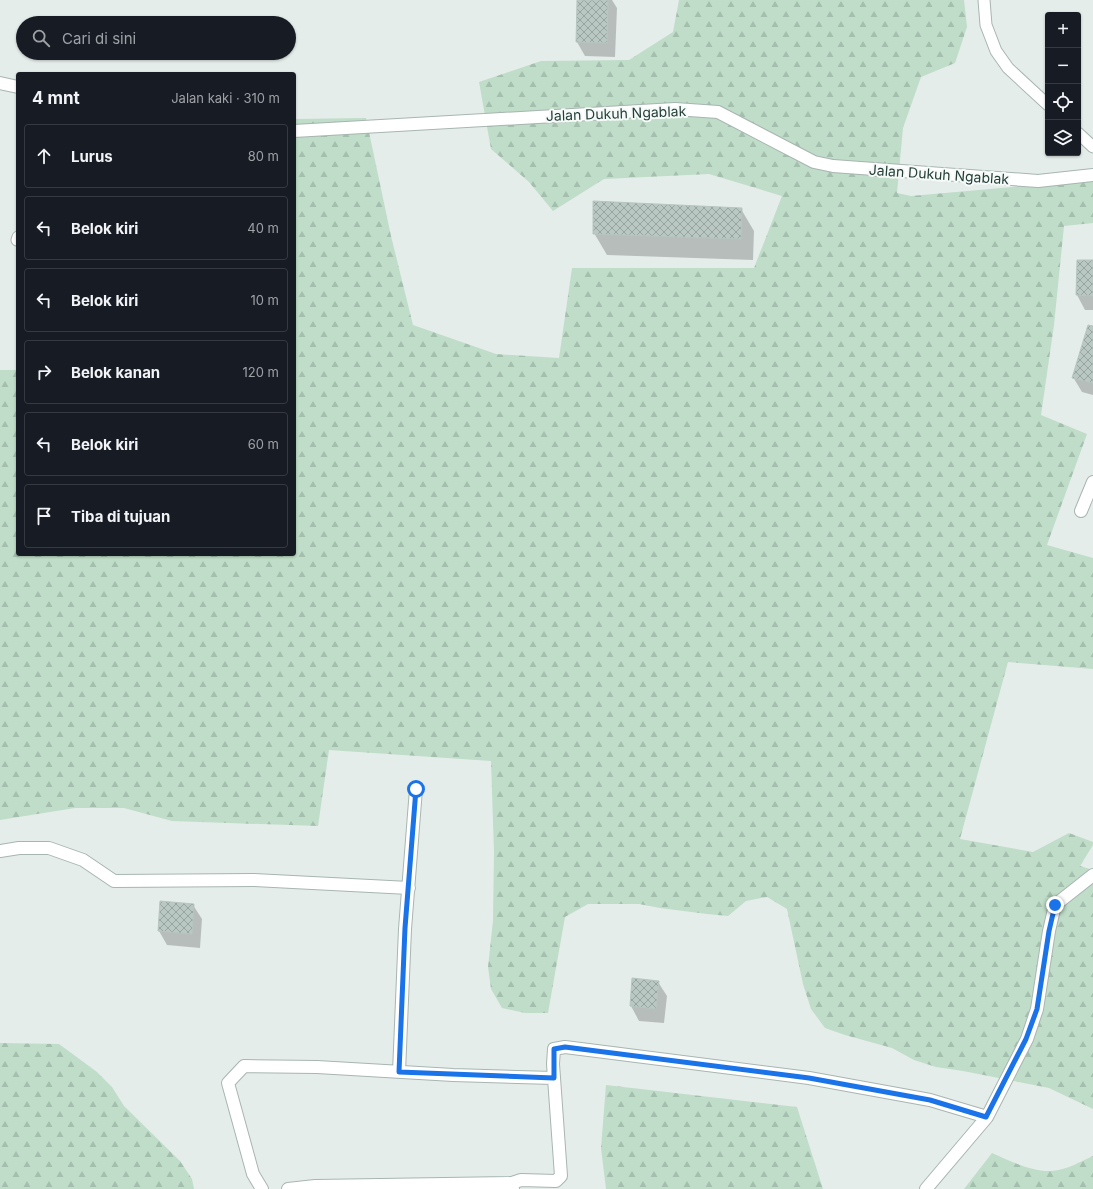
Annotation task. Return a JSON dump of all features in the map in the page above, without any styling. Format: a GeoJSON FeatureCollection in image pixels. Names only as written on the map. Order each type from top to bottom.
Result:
{"type":"FeatureCollection","features":[{"type":"Feature","properties":{"kind":"street"},"geometry":{"type":"LineString","coordinates":[[0,83],[16,87]]}},
{"type":"Feature","properties":{"kind":"street","name":"Jalan Dukuh Ngablak"},"geometry":{"type":"LineString","coordinates":[[296,131],[675,109],[718,112],[814,162],[832,166],[1038,181],[1093,175]]}},
{"type":"Feature","properties":{"kind":"street"},"geometry":{"type":"LineString","coordinates":[[1082,512],[1093,482]]}},
{"type":"Feature","properties":{"kind":"street"},"geometry":{"type":"LineString","coordinates":[[399,1072],[405,928],[416,789]]}},
{"type":"Feature","properties":{"kind":"street"},"geometry":{"type":"LineString","coordinates":[[0,851],[19,848],[49,848],[82,860],[114,881],[254,880],[409,888]]}},
{"type":"Feature","properties":{"kind":"street"},"geometry":{"type":"LineString","coordinates":[[926,1189],[986,1117],[1026,1039],[1037,1009],[1049,931],[1055,905],[1093,875]]}},
{"type":"Feature","properties":{"kind":"street"},"geometry":{"type":"LineString","coordinates":[[288,1189],[315,1186],[513,1186],[521,1180],[556,1181],[561,1176],[554,1078],[554,1049],[565,1047],[809,1078],[930,1100],[986,1117]]}},
{"type":"Feature","properties":{"kind":"street"},"geometry":{"type":"LineString","coordinates":[[262,1189],[253,1174],[228,1084],[244,1066],[316,1067],[554,1078]]}},
{"type":"Feature","properties":{"kind":"lane"},"geometry":{"type":"LineString","coordinates":[[984,0],[986,25],[996,51],[1008,68],[1045,102]]}},
{"type":"Feature","properties":{"kind":"lane"},"geometry":{"type":"LineString","coordinates":[[1081,136],[1093,147]]}},
{"type":"Feature","properties":{"kind":"green space"},"geometry":{"type":"Polygon","coordinates":[[[679,0],[964,0],[967,27],[955,63],[921,77],[903,128],[897,193],[911,196],[1093,180],[1093,223],[1064,226],[1054,325],[1041,415],[1087,434],[1047,545],[1093,558],[1093,669],[1008,662],[960,839],[1033,852],[1069,833],[1093,842],[1093,845],[1080,866],[1093,870],[1093,1109],[1049,1088],[936,1067],[914,1060],[892,1048],[825,1028],[811,1009],[803,984],[787,909],[767,897],[746,901],[728,916],[639,904],[588,904],[565,917],[548,1013],[525,1013],[502,1008],[491,989],[488,967],[493,921],[494,852],[491,761],[329,750],[318,826],[172,821],[124,808],[75,808],[0,820],[0,370],[16,370],[16,556],[296,556],[296,119],[366,118],[391,236],[413,325],[496,354],[559,358],[572,268],[754,268],[782,196],[709,174],[604,179],[553,211],[529,182],[491,149],[479,82],[541,61],[629,60],[673,32],[679,0]]]}},
{"type":"Feature","properties":{"kind":"green space"},"geometry":{"type":"Polygon","coordinates":[[[0,1043],[59,1044],[97,1072],[112,1087],[124,1106],[180,1161],[192,1179],[194,1189],[0,1189],[0,1043]]]}},
{"type":"Feature","properties":{"kind":"green space"},"geometry":{"type":"Polygon","coordinates":[[[606,1085],[797,1107],[823,1189],[606,1189],[601,1148],[606,1085]]]}},
{"type":"Feature","properties":{"kind":"green space"},"geometry":{"type":"Polygon","coordinates":[[[992,1153],[1029,1168],[1044,1171],[1062,1169],[1093,1156],[1093,1189],[964,1189],[992,1153]]]}},
{"type":"Feature","properties":{"kind":"building"},"geometry":{"type":"Polygon","coordinates":[[[577,0],[608,0],[607,43],[576,42],[577,0]]]}},
{"type":"Feature","properties":{"kind":"building"},"geometry":{"type":"Polygon","coordinates":[[[593,201],[742,208],[741,239],[593,234],[593,201]]]}},
{"type":"Feature","properties":{"kind":"building"},"geometry":{"type":"Polygon","coordinates":[[[1077,260],[1093,260],[1093,296],[1076,295],[1077,260]]]}},
{"type":"Feature","properties":{"kind":"building"},"geometry":{"type":"Polygon","coordinates":[[[1088,325],[1093,326],[1093,383],[1072,378],[1088,325]]]}},
{"type":"Feature","properties":{"kind":"building"},"geometry":{"type":"Polygon","coordinates":[[[160,901],[194,904],[192,934],[158,931],[160,901]]]}},
{"type":"Feature","properties":{"kind":"building"},"geometry":{"type":"Polygon","coordinates":[[[632,978],[659,981],[656,1009],[630,1006],[632,978]]]}},
{"type":"Feature","properties":{"kind":"route"},"geometry":{"type":"LineString","coordinates":[[416,789],[405,928],[399,1072],[554,1078],[554,1049],[565,1047],[809,1078],[930,1100],[986,1117],[1026,1039],[1037,1009],[1049,931],[1055,905]]}}]}
